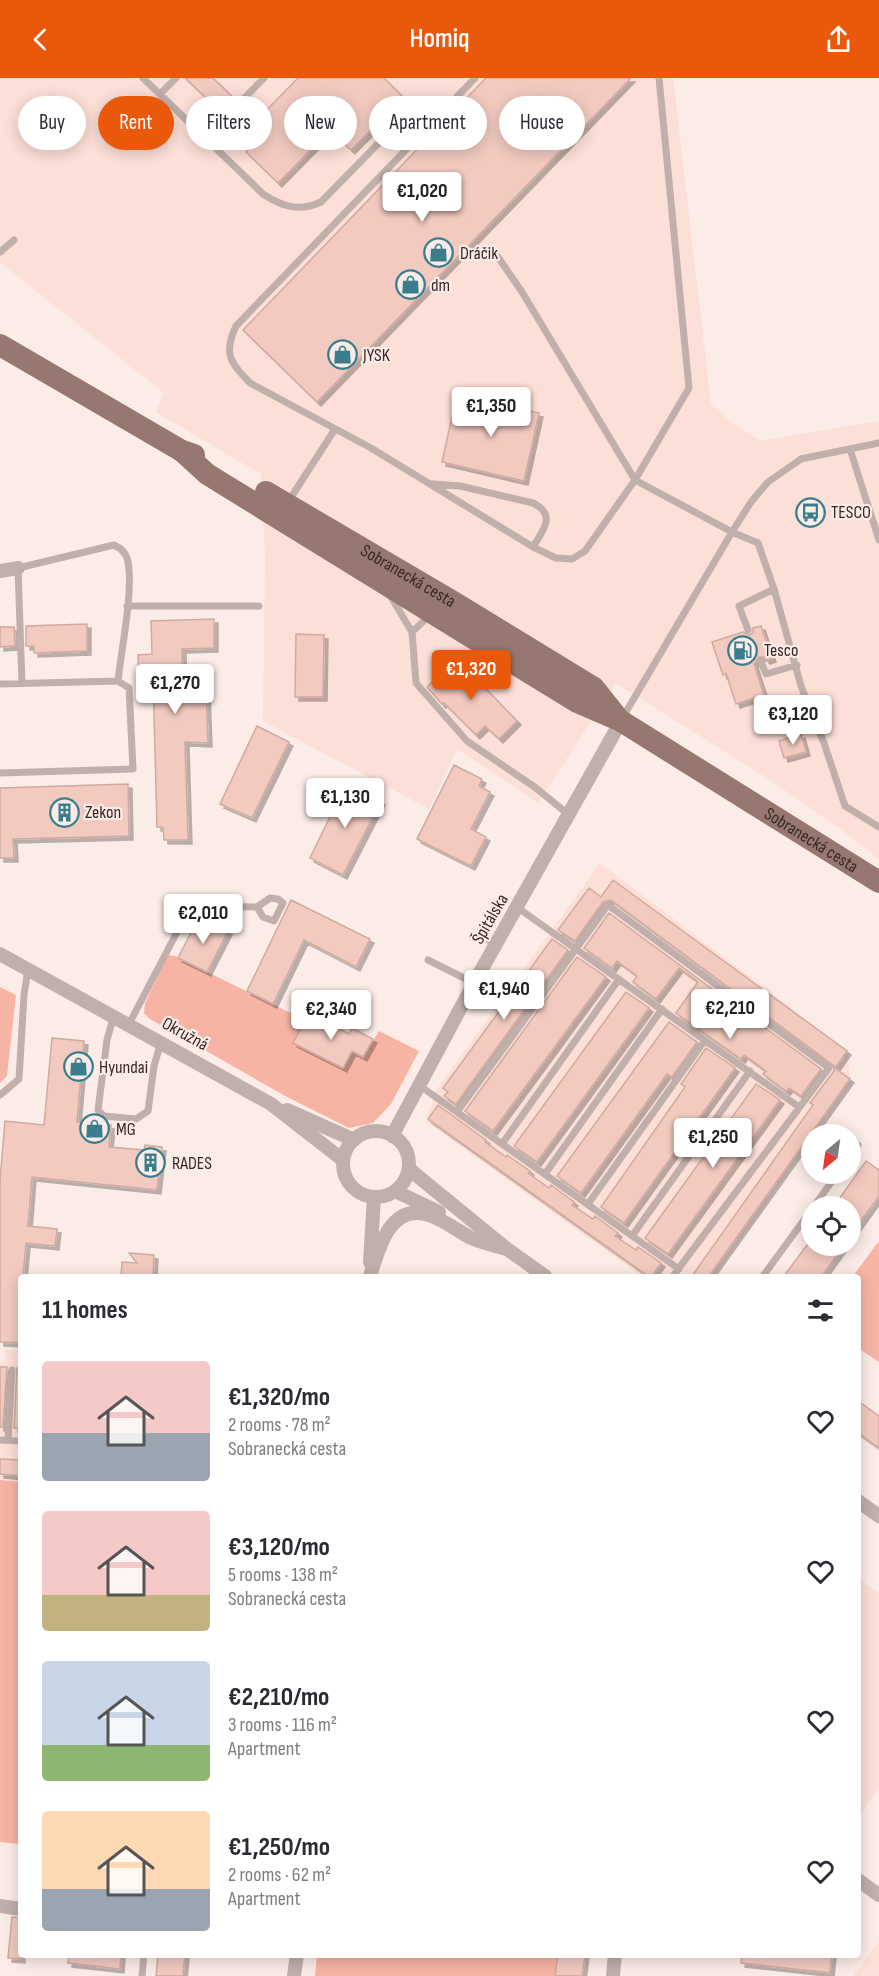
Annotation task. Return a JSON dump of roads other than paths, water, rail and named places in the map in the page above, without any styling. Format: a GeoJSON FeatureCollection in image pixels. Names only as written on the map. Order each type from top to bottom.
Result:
{"type":"FeatureCollection","features":[{"type":"Feature","properties":{"kind":"main road","name":"Sobranecká cesta"},"geometry":{"type":"LineString","coordinates":[[0,345],[182,451],[218,464],[286,504],[444,608],[577,702],[621,721],[879,882]]}},
{"type":"Feature","properties":{"kind":"main road","name":"Sobranecká cesta"},"geometry":{"type":"LineString","coordinates":[[182,451],[207,474],[382,582],[444,608]]}},
{"type":"Feature","properties":{"kind":"street"},"geometry":{"type":"LineString","coordinates":[[0,571],[18,568]]}},
{"type":"Feature","properties":{"kind":"street","name":"Špitálska"},"geometry":{"type":"LineString","coordinates":[[392,1136],[474,983],[621,721]]}},
{"type":"Feature","properties":{"kind":"street","name":"Okružná"},"geometry":{"type":"LineString","coordinates":[[0,954],[114,1015],[271,1104],[343,1160]]}},
{"type":"Feature","properties":{"kind":"street"},"geometry":{"type":"LineString","coordinates":[[271,1104],[354,1140]]}},
{"type":"Feature","properties":{"kind":"street"},"geometry":{"type":"LineString","coordinates":[[372,1132],[382,1132],[392,1136],[406,1150],[409,1169],[395,1191],[388,1195],[374,1197],[364,1195],[350,1184],[345,1175],[343,1160],[347,1148],[354,1140],[372,1132]]}},
{"type":"Feature","properties":{"kind":"street"},"geometry":{"type":"LineString","coordinates":[[409,1169],[507,1249],[542,1274]]}},
{"type":"Feature","properties":{"kind":"street"},"geometry":{"type":"LineString","coordinates":[[395,1191],[507,1249]]}},
{"type":"Feature","properties":{"kind":"street"},"geometry":{"type":"LineString","coordinates":[[369,1274],[374,1197]]}},
{"type":"Feature","properties":{"kind":"street"},"geometry":{"type":"LineString","coordinates":[[370,1274],[388,1231],[397,1219],[408,1214],[427,1214],[473,1239],[507,1249]]}},
{"type":"Feature","properties":{"kind":"street"},"geometry":{"type":"LineString","coordinates":[[861,1503],[879,1516]]}},
{"type":"Feature","properties":{"kind":"street"},"geometry":{"type":"LineString","coordinates":[[861,1882],[879,1895]]}},
{"type":"Feature","properties":{"kind":"street"},"geometry":{"type":"LineString","coordinates":[[0,1906],[18,1909]]}},
{"type":"Feature","properties":{"kind":"street"},"geometry":{"type":"LineString","coordinates":[[294,1976],[296,1958]]}},
{"type":"Feature","properties":{"kind":"street"},"geometry":{"type":"LineString","coordinates":[[613,1976],[615,1958]]}},
{"type":"Feature","properties":{"kind":"lane"},"geometry":{"type":"LineString","coordinates":[[144,78],[186,119]]}},
{"type":"Feature","properties":{"kind":"lane"},"geometry":{"type":"LineString","coordinates":[[160,94],[176,78]]}},
{"type":"Feature","properties":{"kind":"lane"},"geometry":{"type":"LineString","coordinates":[[246,96],[264,78]]}},
{"type":"Feature","properties":{"kind":"lane"},"geometry":{"type":"LineString","coordinates":[[475,78],[236,326],[228,342],[229,357],[250,383],[430,484],[533,547],[556,558],[572,559],[585,551],[635,480],[689,388],[659,78]]}},
{"type":"Feature","properties":{"kind":"lane"},"geometry":{"type":"LineString","coordinates":[[217,150],[263,194],[277,204],[293,208],[309,208],[321,202],[372,150]]}},
{"type":"Feature","properties":{"kind":"lane"},"geometry":{"type":"LineString","coordinates":[[0,252],[14,240]]}},
{"type":"Feature","properties":{"kind":"lane"},"geometry":{"type":"LineString","coordinates":[[498,257],[522,292],[635,480],[732,532],[758,543],[774,589],[804,694],[824,743],[836,783],[846,806],[879,827]]}},
{"type":"Feature","properties":{"kind":"lane"},"geometry":{"type":"LineString","coordinates":[[286,504],[335,429]]}},
{"type":"Feature","properties":{"kind":"lane"},"geometry":{"type":"LineString","coordinates":[[621,721],[732,532],[751,502],[768,482],[801,459],[879,443]]}},
{"type":"Feature","properties":{"kind":"lane"},"geometry":{"type":"LineString","coordinates":[[850,448],[879,540]]}},
{"type":"Feature","properties":{"kind":"lane"},"geometry":{"type":"LineString","coordinates":[[430,484],[460,486],[533,503],[542,508],[547,516],[545,526],[533,547]]}},
{"type":"Feature","properties":{"kind":"lane"},"geometry":{"type":"LineString","coordinates":[[22,683],[18,568],[114,545],[122,549],[127,556],[129,581],[118,681]]}},
{"type":"Feature","properties":{"kind":"lane"},"geometry":{"type":"LineString","coordinates":[[382,582],[412,632],[416,683],[467,741],[536,788],[568,815]]}},
{"type":"Feature","properties":{"kind":"lane"},"geometry":{"type":"LineString","coordinates":[[748,630],[739,606],[774,589]]}},
{"type":"Feature","properties":{"kind":"lane"},"geometry":{"type":"LineString","coordinates":[[127,606],[259,606]]}},
{"type":"Feature","properties":{"kind":"lane"},"geometry":{"type":"LineString","coordinates":[[412,632],[444,608]]}},
{"type":"Feature","properties":{"kind":"lane"},"geometry":{"type":"LineString","coordinates":[[761,662],[766,674],[797,665]]}},
{"type":"Feature","properties":{"kind":"lane"},"geometry":{"type":"LineString","coordinates":[[0,684],[118,681],[129,688],[134,769],[0,773]]}},
{"type":"Feature","properties":{"kind":"lane"},"geometry":{"type":"LineString","coordinates":[[457,1112],[608,905],[829,1068],[675,1274]]}},
{"type":"Feature","properties":{"kind":"lane"},"geometry":{"type":"LineString","coordinates":[[129,1024],[187,913],[202,906],[257,907]]}},
{"type":"Feature","properties":{"kind":"lane"},"geometry":{"type":"LineString","coordinates":[[518,908],[799,1107]]}},
{"type":"Feature","properties":{"kind":"lane"},"geometry":{"type":"LineString","coordinates":[[480,934],[497,945]]}},
{"type":"Feature","properties":{"kind":"lane"},"geometry":{"type":"LineString","coordinates":[[428,960],[474,983]]}},
{"type":"Feature","properties":{"kind":"lane"},"geometry":{"type":"LineString","coordinates":[[0,1095],[19,1079],[24,995],[28,969]]}},
{"type":"Feature","properties":{"kind":"lane"},"geometry":{"type":"LineString","coordinates":[[501,1144],[619,979]]}},
{"type":"Feature","properties":{"kind":"lane"},"geometry":{"type":"LineString","coordinates":[[545,1174],[662,1010]]}},
{"type":"Feature","properties":{"kind":"lane"},"geometry":{"type":"LineString","coordinates":[[114,1015],[107,1040],[98,1110],[104,1116],[136,1119],[148,1111],[154,1066],[161,1042]]}},
{"type":"Feature","properties":{"kind":"lane"},"geometry":{"type":"LineString","coordinates":[[588,1204],[705,1040]]}},
{"type":"Feature","properties":{"kind":"lane"},"geometry":{"type":"LineString","coordinates":[[632,1236],[750,1071]]}},
{"type":"Feature","properties":{"kind":"lane"},"geometry":{"type":"LineString","coordinates":[[420,1086],[679,1269]]}},
{"type":"Feature","properties":{"kind":"lane"},"geometry":{"type":"LineString","coordinates":[[764,1274],[801,1224]]}},
{"type":"Feature","properties":{"kind":"lane"},"geometry":{"type":"LineString","coordinates":[[4,1440],[12,1371]]}},
{"type":"Feature","properties":{"kind":"lane"},"geometry":{"type":"LineString","coordinates":[[142,1976],[144,1958]]}},
{"type":"Feature","properties":{"kind":"place","name":"Dráčik"},"geometry":{"type":"Point","coordinates":[439,253]}},
{"type":"Feature","properties":{"kind":"place","name":"dm"},"geometry":{"type":"Point","coordinates":[410,285]}},
{"type":"Feature","properties":{"kind":"place","name":"JYSK"},"geometry":{"type":"Point","coordinates":[342,355]}},
{"type":"Feature","properties":{"kind":"place","name":"TESCO"},"geometry":{"type":"Point","coordinates":[810,512]}},
{"type":"Feature","properties":{"kind":"place","name":"Tesco"},"geometry":{"type":"Point","coordinates":[743,650]}},
{"type":"Feature","properties":{"kind":"place","name":"Zekon"},"geometry":{"type":"Point","coordinates":[64,812]}},
{"type":"Feature","properties":{"kind":"place","name":"Hyundai"},"geometry":{"type":"Point","coordinates":[78,1067]}},
{"type":"Feature","properties":{"kind":"place","name":"MG"},"geometry":{"type":"Point","coordinates":[95,1129]}},
{"type":"Feature","properties":{"kind":"place","name":"RADES"},"geometry":{"type":"Point","coordinates":[151,1163]}}]}
